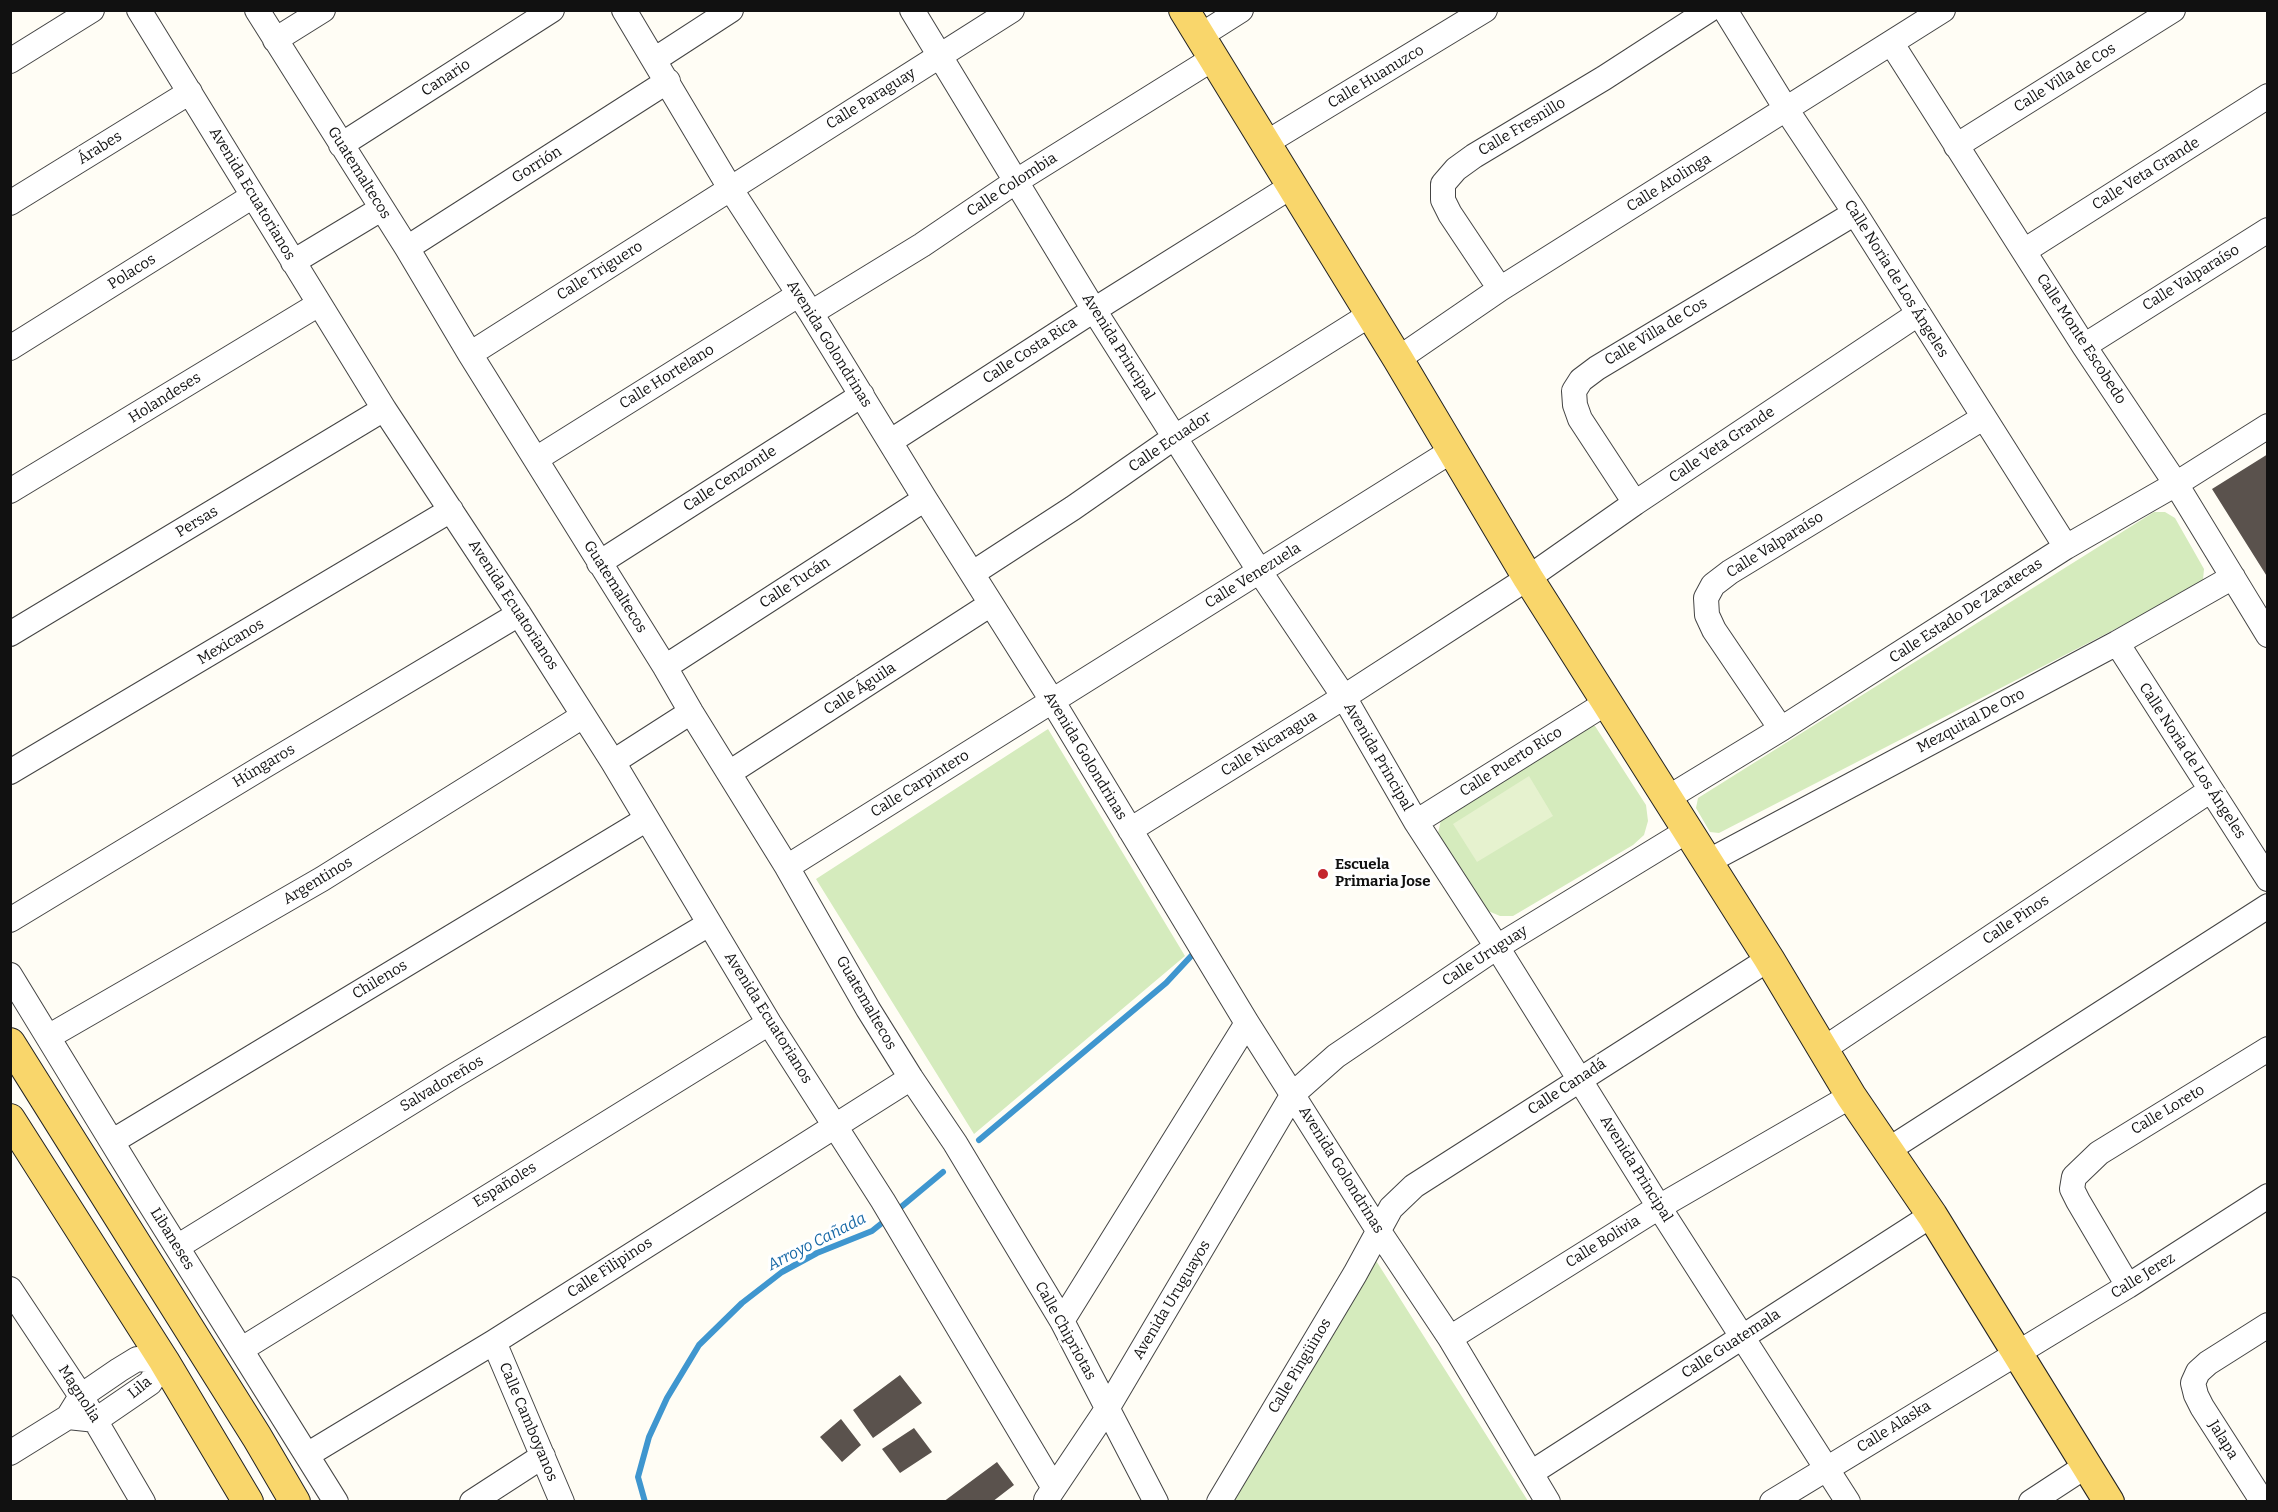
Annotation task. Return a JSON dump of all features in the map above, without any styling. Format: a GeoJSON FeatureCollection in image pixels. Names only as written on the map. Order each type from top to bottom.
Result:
{"type":"FeatureCollection","features":[{"type":"Feature","properties":{"kind":"main road"},"geometry":{"type":"LineString","coordinates":[[1184,10],[1398,358],[1528,578],[1769,959],[1851,1096],[1932,1215],[2109,1502]]}},
{"type":"Feature","properties":{"kind":"main road"},"geometry":{"type":"LineString","coordinates":[[10,1043],[257,1437],[295,1502]]}},
{"type":"Feature","properties":{"kind":"main road"},"geometry":{"type":"LineString","coordinates":[[10,1119],[164,1361],[248,1502]]}},
{"type":"Feature","properties":{"kind":"main road"},"geometry":{"type":"LineString","coordinates":[[142,1256],[135,1272],[136,1291],[172,1348],[170,1355],[164,1361]]}},
{"type":"Feature","properties":{"kind":"main road"},"geometry":{"type":"LineString","coordinates":[[164,1361],[178,1362],[184,1366],[225,1430],[233,1437],[243,1440],[257,1437]]}},
{"type":"Feature","properties":{"kind":"street"},"geometry":{"type":"LineString","coordinates":[[10,61],[92,10]]}},
{"type":"Feature","properties":{"kind":"street","name":"Avenida Ecuatorianos"},"geometry":{"type":"LineString","coordinates":[[139,10],[384,409],[613,762],[769,1023],[883,1201],[1049,1495]]}},
{"type":"Feature","properties":{"kind":"street","name":"Guatemaltecos"},"geometry":{"type":"LineString","coordinates":[[257,10],[787,867],[868,1009],[968,1165]]}},
{"type":"Feature","properties":{"kind":"street"},"geometry":{"type":"LineString","coordinates":[[275,40],[323,10]]}},
{"type":"Feature","properties":{"kind":"street","name":"Canario"},"geometry":{"type":"LineString","coordinates":[[341,145],[552,10]]}},
{"type":"Feature","properties":{"kind":"street","name":"Avenida Golondrinas"},"geometry":{"type":"LineString","coordinates":[[624,10],[730,188],[1053,702],[1247,1023],[1378,1230],[1450,1338],[1548,1502]]}},
{"type":"Feature","properties":{"kind":"street"},"geometry":{"type":"LineString","coordinates":[[654,60],[731,10]]}},
{"type":"Feature","properties":{"kind":"street","name":"Avenida Principal"},"geometry":{"type":"LineString","coordinates":[[912,10],[1094,310],[1260,572],[1344,697],[1416,822],[1848,1502]]}},
{"type":"Feature","properties":{"kind":"street","name":"Calle Paraguay"},"geometry":{"type":"LineString","coordinates":[[730,188],[1012,10]]}},
{"type":"Feature","properties":{"kind":"street","name":"Calle Colombia"},"geometry":{"type":"LineString","coordinates":[[805,304],[922,244],[1016,182],[1207,47],[1241,10]]}},
{"type":"Feature","properties":{"kind":"street","name":"Calle Huanuzco"},"geometry":{"type":"LineString","coordinates":[[1266,143],[1485,10]]}},
{"type":"Feature","properties":{"kind":"street","name":"Calle Fresnillo"},"geometry":{"type":"LineString","coordinates":[[1500,289],[1450,214],[1443,200],[1443,184],[1474,156],[1604,78],[1709,10]]}},
{"type":"Feature","properties":{"kind":"street","name":"Calle Noria de Los Ángeles"},"geometry":{"type":"LineString","coordinates":[[1725,10],[2066,547]]}},
{"type":"Feature","properties":{"kind":"street","name":"Calle Atolinga"},"geometry":{"type":"LineString","coordinates":[[1398,358],[1500,289],[1943,10]]}},
{"type":"Feature","properties":{"kind":"street","name":"Calle Villa de Cos"},"geometry":{"type":"LineString","coordinates":[[1956,146],[2173,10]]}},
{"type":"Feature","properties":{"kind":"street","name":"Calle Monte Escobedo"},"geometry":{"type":"LineString","coordinates":[[1892,44],[2084,346],[2176,484],[2268,635]]}},
{"type":"Feature","properties":{"kind":"street","name":"Gorrión"},"geometry":{"type":"LineString","coordinates":[[406,248],[668,81]]}},
{"type":"Feature","properties":{"kind":"street","name":"Árabes"},"geometry":{"type":"LineString","coordinates":[[10,203],[190,92]]}},
{"type":"Feature","properties":{"kind":"street","name":"Calle Veta Grande"},"geometry":{"type":"LineString","coordinates":[[2024,251],[2268,96]]}},
{"type":"Feature","properties":{"kind":"street","name":"Calle Costa Rica"},"geometry":{"type":"LineString","coordinates":[[891,441],[1292,186]]}},
{"type":"Feature","properties":{"kind":"street","name":"Calle Triguero"},"geometry":{"type":"LineString","coordinates":[[470,354],[730,188]]}},
{"type":"Feature","properties":{"kind":"street","name":"Polacos"},"geometry":{"type":"LineString","coordinates":[[10,348],[253,196]]}},
{"type":"Feature","properties":{"kind":"street"},"geometry":{"type":"LineString","coordinates":[[293,262],[381,208]]}},
{"type":"Feature","properties":{"kind":"street","name":"Calle Villa de Cos"},"geometry":{"type":"LineString","coordinates":[[1635,503],[1580,419],[1575,405],[1574,391],[1581,380],[1597,368],[1855,213]]}},
{"type":"Feature","properties":{"kind":"street","name":"Calle Valparaíso"},"geometry":{"type":"LineString","coordinates":[[2084,346],[2268,230]]}},
{"type":"Feature","properties":{"kind":"street","name":"Holandeses"},"geometry":{"type":"LineString","coordinates":[[10,491],[319,304]]}},
{"type":"Feature","properties":{"kind":"street","name":"Calle Hortelano"},"geometry":{"type":"LineString","coordinates":[[536,459],[805,304]]}},
{"type":"Feature","properties":{"kind":"street","name":"Calle Ecuador"},"geometry":{"type":"LineString","coordinates":[[973,573],[1073,508],[1175,437],[1371,314]]}},
{"type":"Feature","properties":{"kind":"street","name":"Calle Veta Grande"},"geometry":{"type":"LineString","coordinates":[[1528,578],[1635,503],[1918,314]]}},
{"type":"Feature","properties":{"kind":"street","name":"Calle Cenzontle"},"geometry":{"type":"LineString","coordinates":[[599,563],[862,395]]}},
{"type":"Feature","properties":{"kind":"street","name":"Persas"},"geometry":{"type":"LineString","coordinates":[[10,634],[384,409]]}},
{"type":"Feature","properties":{"kind":"street","name":"Calle Valparaíso"},"geometry":{"type":"LineString","coordinates":[[1781,729],[1710,622],[1707,615],[1706,598],[1713,585],[1730,572],[1983,418]]}},
{"type":"Feature","properties":{"kind":"street","name":"Calle Estado De Zacatecas"},"geometry":{"type":"LineString","coordinates":[[1666,799],[1781,729],[2066,547],[2176,484],[2268,426]]}},
{"type":"Feature","properties":{"kind":"street","name":"Calle Venezuela"},"geometry":{"type":"LineString","coordinates":[[1053,702],[1453,450]]}},
{"type":"Feature","properties":{"kind":"street","name":"Calle Tucán"},"geometry":{"type":"LineString","coordinates":[[665,668],[925,499]]}},
{"type":"Feature","properties":{"kind":"street","name":"Mexicanos"},"geometry":{"type":"LineString","coordinates":[[10,772],[451,510]]}},
{"type":"Feature","properties":{"kind":"street","name":"Mezquital De Oro"},"geometry":{"type":"LineString","coordinates":[[1707,862],[2117,643],[2233,577]]}},
{"type":"Feature","properties":{"kind":"street","name":"Calle Nicaragua"},"geometry":{"type":"LineString","coordinates":[[1130,830],[1344,697],[1528,578]]}},
{"type":"Feature","properties":{"kind":"street","name":"Calle Águila"},"geometry":{"type":"LineString","coordinates":[[729,773],[991,604]]}},
{"type":"Feature","properties":{"kind":"street","name":"Húngaros"},"geometry":{"type":"LineString","coordinates":[[10,920],[519,614]]}},
{"type":"Feature","properties":{"kind":"street","name":"Calle Noria de Los Ángeles"},"geometry":{"type":"LineString","coordinates":[[2117,643],[2268,879]]}},
{"type":"Feature","properties":{"kind":"street","name":"Calle Carpintero"},"geometry":{"type":"LineString","coordinates":[[787,867],[1053,702]]}},
{"type":"Feature","properties":{"kind":"street","name":"Calle Puerto Rico"},"geometry":{"type":"LineString","coordinates":[[1416,822],[1606,703]]}},
{"type":"Feature","properties":{"kind":"street"},"geometry":{"type":"LineString","coordinates":[[613,762],[691,712]]}},
{"type":"Feature","properties":{"kind":"street","name":"Argentinos"},"geometry":{"type":"LineString","coordinates":[[48,1037],[322,879],[583,716]]}},
{"type":"Feature","properties":{"kind":"street","name":"Calle Pinos"},"geometry":{"type":"LineString","coordinates":[[1822,1050],[2211,790]]}},
{"type":"Feature","properties":{"kind":"street","name":"Chilenos"},"geometry":{"type":"LineString","coordinates":[[113,1142],[647,819]]}},
{"type":"Feature","properties":{"kind":"street","name":"Calle Uruguay"},"geometry":{"type":"LineString","coordinates":[[1293,1094],[1336,1056],[1497,947],[1687,831]]}},
{"type":"Feature","properties":{"kind":"street"},"geometry":{"type":"LineString","coordinates":[[1888,1150],[2268,906]]}},
{"type":"Feature","properties":{"kind":"street","name":"Salvadoreños"},"geometry":{"type":"LineString","coordinates":[[177,1247],[452,1077],[710,924]]}},
{"type":"Feature","properties":{"kind":"street","name":"Calle Canadá"},"geometry":{"type":"LineString","coordinates":[[1378,1230],[1391,1208],[1414,1186],[1769,959]]}},
{"type":"Feature","properties":{"kind":"street","name":"Libaneses"},"geometry":{"type":"LineString","coordinates":[[10,975],[336,1502]]}},
{"type":"Feature","properties":{"kind":"street","name":"Españoles"},"geometry":{"type":"LineString","coordinates":[[242,1349],[769,1023]]}},
{"type":"Feature","properties":{"kind":"street"},"geometry":{"type":"LineString","coordinates":[[1062,1321],[1247,1023]]}},
{"type":"Feature","properties":{"kind":"street","name":"Calle Loreto"},"geometry":{"type":"LineString","coordinates":[[2128,1286],[2072,1189],[2074,1177],[2099,1153],[2268,1049]]}},
{"type":"Feature","properties":{"kind":"street","name":"Calle Filipinos"},"geometry":{"type":"LineString","coordinates":[[307,1455],[494,1342],[911,1078]]}},
{"type":"Feature","properties":{"kind":"street","name":"Avenida Uruguayos"},"geometry":{"type":"LineString","coordinates":[[1049,1495],[1107,1409],[1293,1094]]}},
{"type":"Feature","properties":{"kind":"street","name":"Calle Bolivia"},"geometry":{"type":"LineString","coordinates":[[1450,1338],[1659,1207],[1851,1096]]}},
{"type":"Feature","properties":{"kind":"street","name":"Calle Chipriotas"},"geometry":{"type":"LineString","coordinates":[[968,1165],[1062,1321],[1156,1502]]}},
{"type":"Feature","properties":{"kind":"street","name":"Calle Jerez"},"geometry":{"type":"LineString","coordinates":[[2016,1352],[2128,1286],[2268,1196]]}},
{"type":"Feature","properties":{"kind":"street","name":"Calle Guatemala"},"geometry":{"type":"LineString","coordinates":[[1531,1473],[1932,1215]]}},
{"type":"Feature","properties":{"kind":"street","name":"Calle Pingüinos"},"geometry":{"type":"LineString","coordinates":[[1219,1502],[1355,1274],[1378,1230]]}},
{"type":"Feature","properties":{"kind":"street","name":"Magnolia"},"geometry":{"type":"LineString","coordinates":[[14,1302],[81,1396],[144,1502]]}},
{"type":"Feature","properties":{"kind":"street","name":"Jalapa"},"geometry":{"type":"LineString","coordinates":[[2258,1496],[2202,1407],[2193,1383],[2198,1372],[2208,1363],[2268,1325]]}},
{"type":"Feature","properties":{"kind":"street","name":"Calle Camboyanos"},"geometry":{"type":"LineString","coordinates":[[494,1342],[562,1502]]}},
{"type":"Feature","properties":{"kind":"street","name":"Calle Alaska"},"geometry":{"type":"LineString","coordinates":[[1772,1502],[2016,1352]]}},
{"type":"Feature","properties":{"kind":"street","name":"Lila"},"geometry":{"type":"LineString","coordinates":[[10,1453],[68,1417],[81,1396],[137,1359],[164,1361],[150,1383],[96,1420]]}},
{"type":"Feature","properties":{"kind":"street"},"geometry":{"type":"LineString","coordinates":[[68,1417],[96,1420]]}},
{"type":"Feature","properties":{"kind":"street"},"geometry":{"type":"LineString","coordinates":[[472,1502],[543,1456]]}},
{"type":"Feature","properties":{"kind":"street"},"geometry":{"type":"LineString","coordinates":[[2031,1502],[2086,1466]]}},
{"type":"Feature","properties":{"kind":"green space"},"geometry":{"type":"Polygon","coordinates":[[[2154,512],[2165,512],[2175,518],[2204,569],[2203,580],[2195,588],[1719,833],[1710,832],[1696,808],[1698,798],[2154,512]]]}},
{"type":"Feature","properties":{"kind":"green space"},"geometry":{"type":"Polygon","coordinates":[[[1587,725],[1595,726],[1646,805],[1648,821],[1644,835],[1633,845],[1513,916],[1500,916],[1486,910],[1438,833],[1441,820],[1587,725]]]}},
{"type":"Feature","properties":{"kind":"green space"},"geometry":{"type":"Polygon","coordinates":[[[1048,729],[1185,956],[974,1134],[816,879],[1048,729]]]}},
{"type":"Feature","properties":{"kind":"green space"},"geometry":{"type":"Polygon","coordinates":[[[1529,776],[1553,816],[1477,862],[1453,824],[1529,776]]]}},
{"type":"Feature","properties":{"kind":"green space"},"geometry":{"type":"Polygon","coordinates":[[[1375,1259],[1528,1501],[1231,1502],[1375,1259]]]}},
{"type":"Feature","properties":{"kind":"building"},"geometry":{"type":"Polygon","coordinates":[[[2268,454],[2268,578],[2212,489],[2268,454]]]}},
{"type":"Feature","properties":{"kind":"building"},"geometry":{"type":"Polygon","coordinates":[[[900,1375],[922,1403],[873,1438],[853,1410],[900,1375]]]}},
{"type":"Feature","properties":{"kind":"building"},"geometry":{"type":"Polygon","coordinates":[[[841,1419],[861,1445],[842,1462],[820,1437],[841,1419]]]}},
{"type":"Feature","properties":{"kind":"building"},"geometry":{"type":"Polygon","coordinates":[[[914,1428],[932,1452],[900,1473],[882,1449],[914,1428]]]}},
{"type":"Feature","properties":{"kind":"building"},"geometry":{"type":"Polygon","coordinates":[[[997,1462],[1014,1485],[992,1502],[943,1502],[997,1462]]]}},
{"type":"Feature","properties":{"kind":"waterway","name":"Arroyo Cañada"},"geometry":{"type":"LineString","coordinates":[[979,1140],[1166,983],[1193,954]]}},
{"type":"Feature","properties":{"kind":"waterway","name":"Arroyo Cañada"},"geometry":{"type":"LineString","coordinates":[[895,1212],[943,1172]]}},
{"type":"Feature","properties":{"kind":"waterway","name":"Arroyo Cañada"},"geometry":{"type":"LineString","coordinates":[[645,1502],[638,1477],[649,1437],[667,1398],[699,1345],[742,1303],[782,1272],[817,1253],[872,1231],[887,1219]]}},
{"type":"Feature","properties":{"kind":"place","name":"Escuela Primaria Jose"},"geometry":{"type":"Point","coordinates":[1323,874]}}]}
